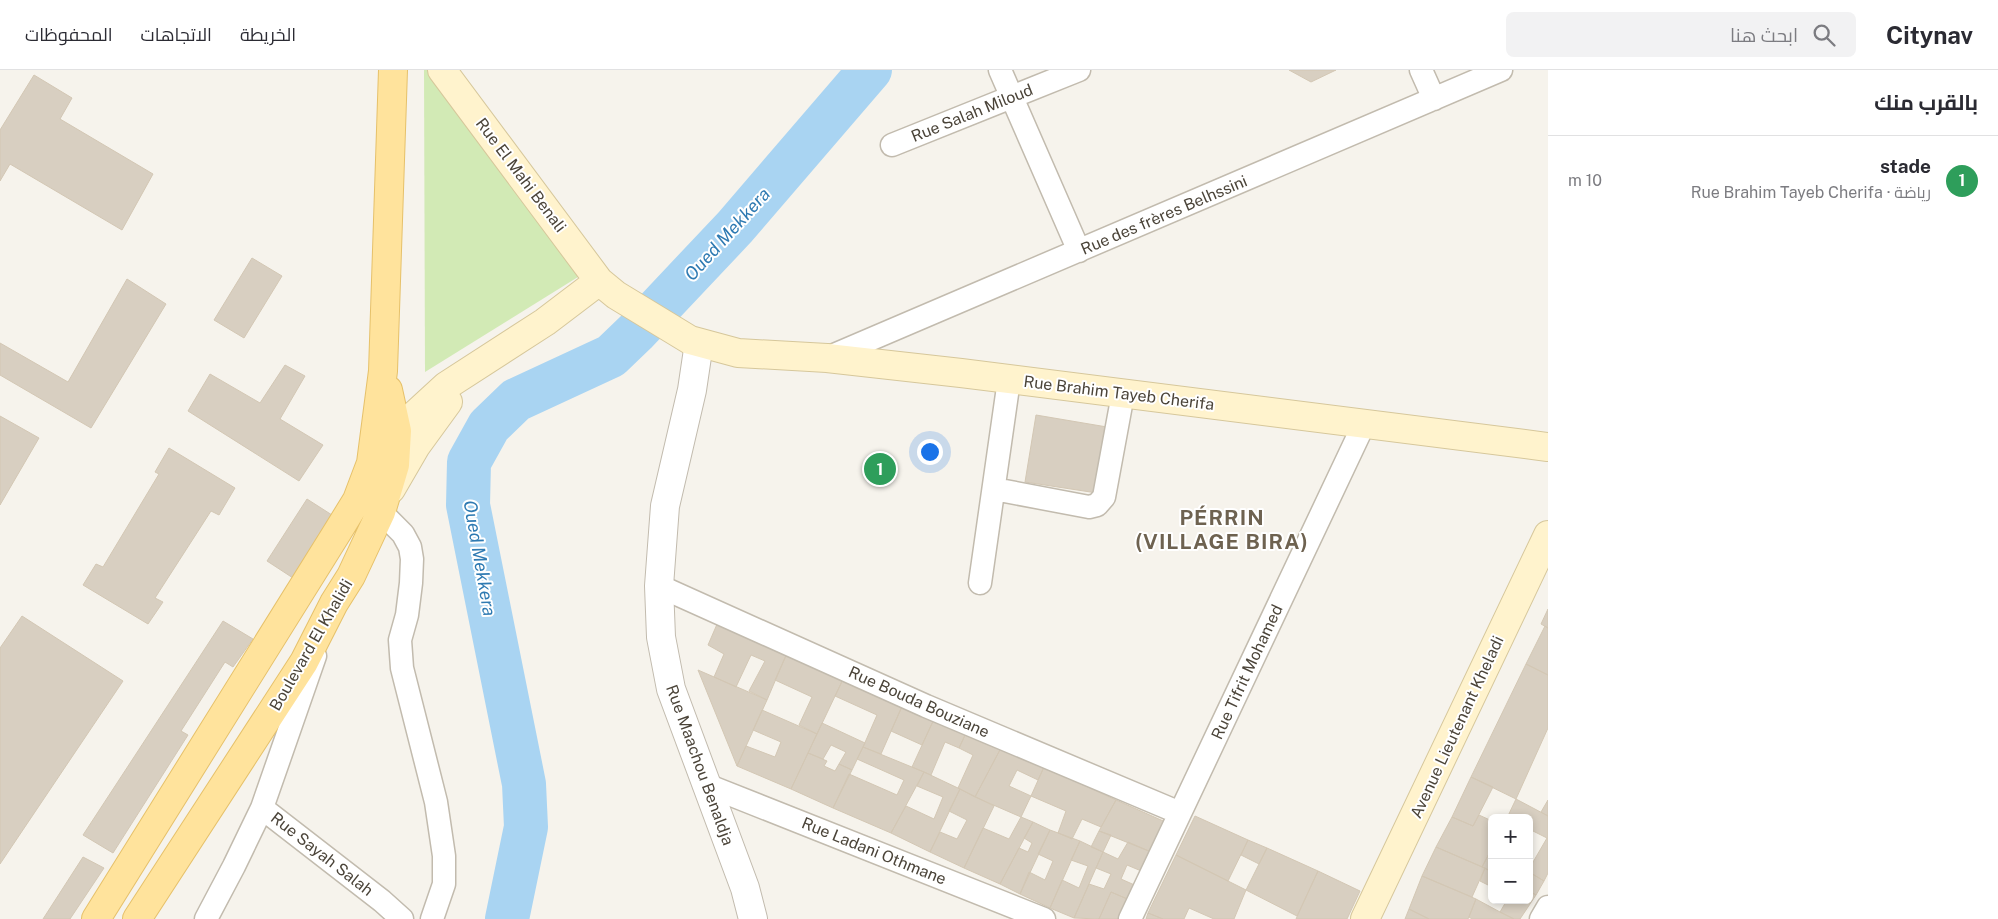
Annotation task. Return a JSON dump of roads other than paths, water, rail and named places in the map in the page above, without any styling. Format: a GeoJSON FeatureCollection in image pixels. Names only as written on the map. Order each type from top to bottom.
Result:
{"type":"FeatureCollection","features":[{"type":"Feature","properties":{"kind":"main road"},"geometry":{"type":"LineString","coordinates":[[96,919],[357,500],[371,463],[383,371],[393,70]]}},
{"type":"Feature","properties":{"kind":"main road","name":"Rue El Mahi Benali"},"geometry":{"type":"LineString","coordinates":[[442,70],[608,288]]}},
{"type":"Feature","properties":{"kind":"main road"},"geometry":{"type":"LineString","coordinates":[[371,463],[397,432],[446,386],[467,370],[546,322],[608,288]]}},
{"type":"Feature","properties":{"kind":"main road","name":"Rue Brahim Tayeb Cherifa"},"geometry":{"type":"LineString","coordinates":[[608,288],[694,341],[738,353],[827,358],[1548,448]]}},
{"type":"Feature","properties":{"kind":"main road"},"geometry":{"type":"LineString","coordinates":[[384,503],[416,446],[458,389],[467,370]]}},
{"type":"Feature","properties":{"kind":"main road","name":"Boulevard El Khalidi"},"geometry":{"type":"LineString","coordinates":[[137,919],[304,662],[351,576],[384,503],[395,465],[397,432],[383,371]]}},
{"type":"Feature","properties":{"kind":"main road","name":"Avenue Lieutenant Kheladi"},"geometry":{"type":"LineString","coordinates":[[1365,919],[1548,536]]}},
{"type":"Feature","properties":{"kind":"street"},"geometry":{"type":"LineString","coordinates":[[1000,70],[1079,251]]}},
{"type":"Feature","properties":{"kind":"street","name":"Rue Salah Miloud"},"geometry":{"type":"LineString","coordinates":[[892,145],[1080,70]]}},
{"type":"Feature","properties":{"kind":"street"},"geometry":{"type":"LineString","coordinates":[[1421,70],[1434,99]]}},
{"type":"Feature","properties":{"kind":"street","name":"Rue des frères Belhssini"},"geometry":{"type":"LineString","coordinates":[[827,358],[1501,70]]}},
{"type":"Feature","properties":{"kind":"street","name":"Rue Maachou Benaldja"},"geometry":{"type":"LineString","coordinates":[[694,341],[692,390],[665,506],[659,586],[661,637],[671,690],[704,784],[745,888],[753,919]]}},
{"type":"Feature","properties":{"kind":"street"},"geometry":{"type":"LineString","coordinates":[[980,583],[1009,380]]}},
{"type":"Feature","properties":{"kind":"street"},"geometry":{"type":"LineString","coordinates":[[994,489],[1089,507],[1097,505],[1104,497],[1124,394]]}},
{"type":"Feature","properties":{"kind":"street","name":"Rue Tifrit Mohamed"},"geometry":{"type":"LineString","coordinates":[[1130,919],[1364,424]]}},
{"type":"Feature","properties":{"kind":"street"},"geometry":{"type":"LineString","coordinates":[[384,503],[403,534],[411,553],[411,583],[407,615],[400,640],[402,668],[436,802],[444,856],[444,884],[432,919]]}},
{"type":"Feature","properties":{"kind":"street","name":"Rue Bouda Bouziane"},"geometry":{"type":"LineString","coordinates":[[659,586],[926,706],[1180,813]]}},
{"type":"Feature","properties":{"kind":"street"},"geometry":{"type":"LineString","coordinates":[[206,919],[262,808],[334,604]]}},
{"type":"Feature","properties":{"kind":"street","name":"Rue Ladani Othmane"},"geometry":{"type":"LineString","coordinates":[[704,784],[1044,919]]}},
{"type":"Feature","properties":{"kind":"street","name":"Rue Sayah Salah"},"geometry":{"type":"LineString","coordinates":[[262,808],[382,901],[402,919]]}},
{"type":"Feature","properties":{"kind":"street"},"geometry":{"type":"LineString","coordinates":[[1541,919],[1548,907]]}},
{"type":"Feature","properties":{"kind":"waterway","name":"Oued Mekkera"},"geometry":{"type":"LineString","coordinates":[[507,919],[526,827],[524,784],[468,505],[469,462],[489,426],[516,400],[611,356],[636,332],[735,227],[870,70]]}},
{"type":"Feature","properties":{"kind":"place","name":"stade"},"geometry":{"type":"Point","coordinates":[880,469]}},
{"type":"Feature","properties":{"kind":"district","name":"PÉRRIN (VILLAGE BIRA)"},"geometry":{"type":"Point","coordinates":[1222,529]}}]}
